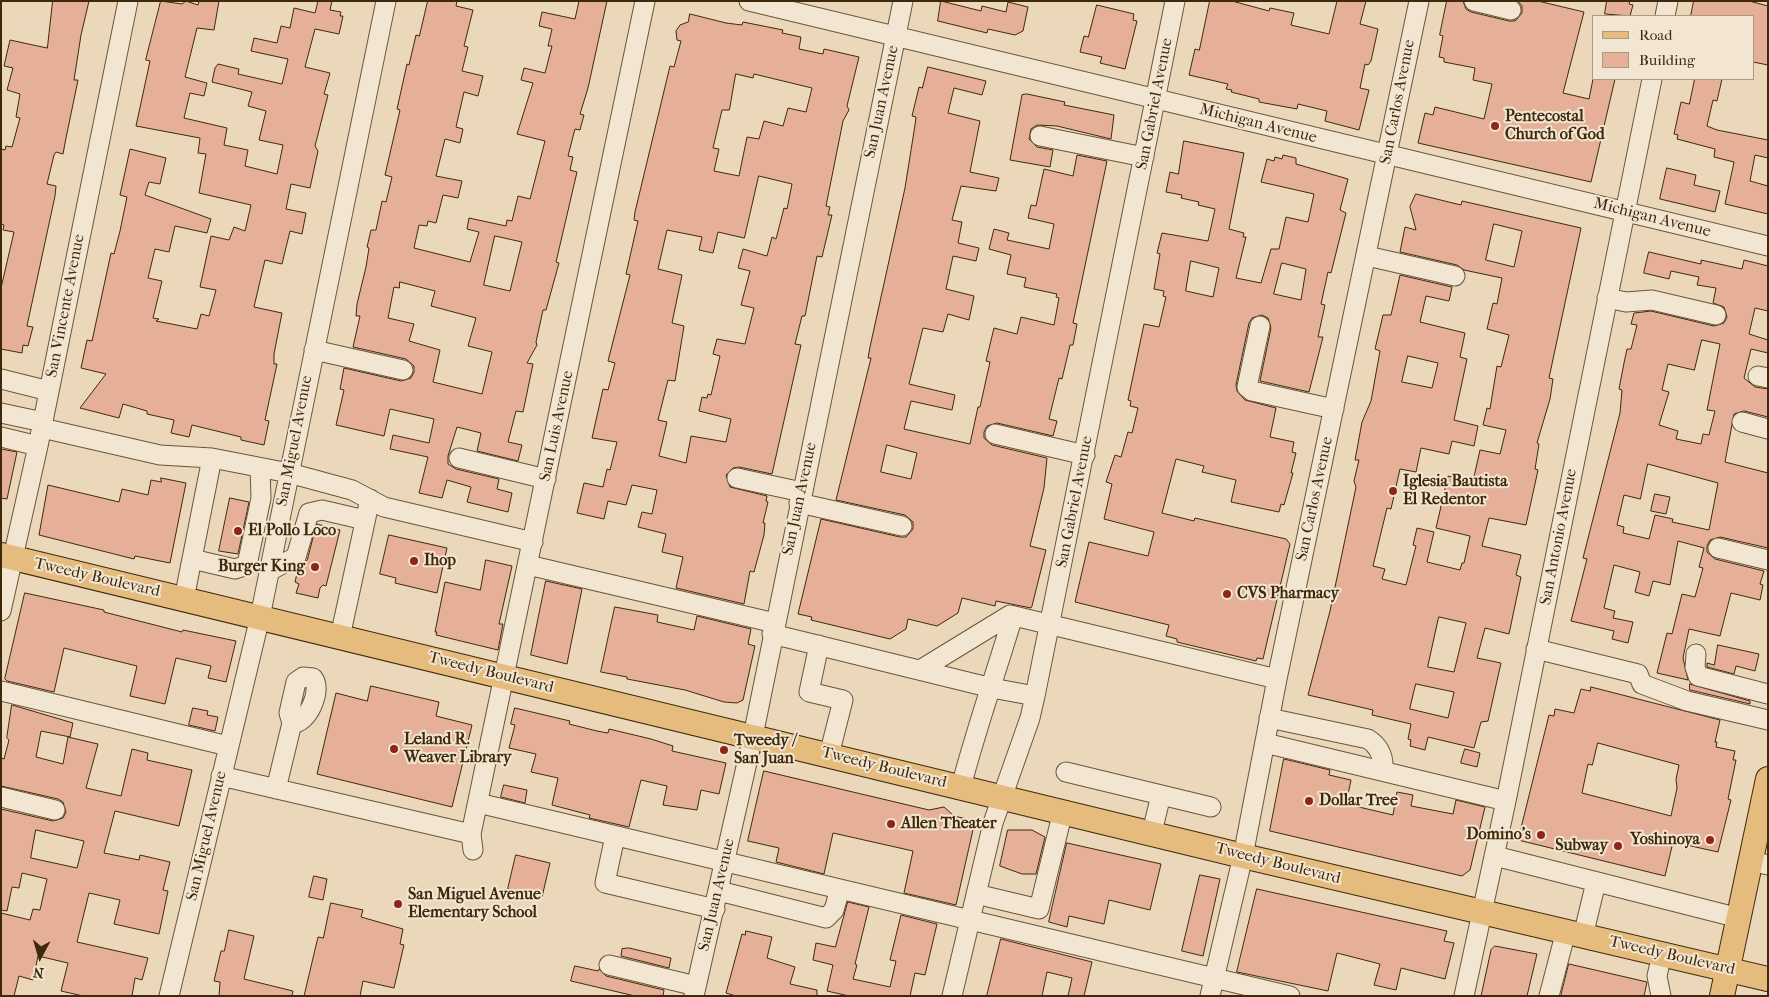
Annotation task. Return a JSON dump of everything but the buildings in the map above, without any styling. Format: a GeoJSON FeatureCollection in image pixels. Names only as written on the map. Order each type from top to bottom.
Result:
{"type":"FeatureCollection","features":[{"type":"Feature","properties":{"kind":"main road","name":"Tweedy Boulevard"},"geometry":{"type":"LineString","coordinates":[[7,557],[1152,832],[1243,856],[1768,979]]}},
{"type":"Feature","properties":{"kind":"main road"},"geometry":{"type":"LineString","coordinates":[[1722,996],[1739,918],[1759,863],[1767,784]]}},
{"type":"Feature","properties":{"kind":"street","name":"San Vincente Avenue"},"geometry":{"type":"LineString","coordinates":[[1,611],[7,557],[41,432],[128,1]]}},
{"type":"Feature","properties":{"kind":"street","name":"San Miguel Avenue"},"geometry":{"type":"LineString","coordinates":[[169,996],[260,617],[386,1]]}},
{"type":"Feature","properties":{"kind":"street","name":"San Luis Avenue"},"geometry":{"type":"LineString","coordinates":[[276,788],[472,842],[478,803],[506,677],[645,1]]}},
{"type":"Feature","properties":{"kind":"street","name":"Michigan Avenue"},"geometry":{"type":"LineString","coordinates":[[749,1],[1768,246]]}},
{"type":"Feature","properties":{"kind":"street","name":"San Juan Avenue"},"geometry":{"type":"LineString","coordinates":[[695,991],[753,736],[800,497],[903,1]]}},
{"type":"Feature","properties":{"kind":"street","name":"San Gabriel Avenue"},"geometry":{"type":"LineString","coordinates":[[952,996],[993,822],[1003,797],[1035,696],[1175,1]]}},
{"type":"Feature","properties":{"kind":"street","name":"San Carlos Avenue"},"geometry":{"type":"LineString","coordinates":[[1212,987],[1243,856],[1277,679],[1419,1]]}},
{"type":"Feature","properties":{"kind":"street"},"geometry":{"type":"LineString","coordinates":[[1474,1],[1512,10]]}},
{"type":"Feature","properties":{"kind":"street"},"geometry":{"type":"LineString","coordinates":[[1665,15],[1668,1]]}},
{"type":"Feature","properties":{"kind":"street","name":"San Antonio Avenue"},"geometry":{"type":"LineString","coordinates":[[1464,996],[1495,856],[1652,80]]}},
{"type":"Feature","properties":{"kind":"street"},"geometry":{"type":"LineString","coordinates":[[1040,136],[1144,157]]}},
{"type":"Feature","properties":{"kind":"street"},"geometry":{"type":"LineString","coordinates":[[1366,256],[1455,276]]}},
{"type":"Feature","properties":{"kind":"street"},"geometry":{"type":"LineString","coordinates":[[1607,298],[1626,302],[1652,300],[1716,315]]}},
{"type":"Feature","properties":{"kind":"street"},"geometry":{"type":"LineString","coordinates":[[1260,326],[1247,387],[1252,391],[1334,409]]}},
{"type":"Feature","properties":{"kind":"street"},"geometry":{"type":"LineString","coordinates":[[314,350],[403,370]]}},
{"type":"Feature","properties":{"kind":"street"},"geometry":{"type":"LineString","coordinates":[[1,379],[49,390]]}},
{"type":"Feature","properties":{"kind":"street"},"geometry":{"type":"LineString","coordinates":[[1,413],[41,432],[160,456],[212,458],[289,473],[352,490],[384,507],[533,542]]}},
{"type":"Feature","properties":{"kind":"street"},"geometry":{"type":"LineString","coordinates":[[1742,422],[1768,429]]}},
{"type":"Feature","properties":{"kind":"street"},"geometry":{"type":"LineString","coordinates":[[1,437],[41,432]]}},
{"type":"Feature","properties":{"kind":"street"},"geometry":{"type":"LineString","coordinates":[[995,434],[1085,455]]}},
{"type":"Feature","properties":{"kind":"street"},"geometry":{"type":"LineString","coordinates":[[184,599],[212,458]]}},
{"type":"Feature","properties":{"kind":"street"},"geometry":{"type":"LineString","coordinates":[[459,458],[546,479]]}},
{"type":"Feature","properties":{"kind":"street"},"geometry":{"type":"LineString","coordinates":[[192,560],[235,569],[247,565],[261,502],[260,468]]}},
{"type":"Feature","properties":{"kind":"street"},"geometry":{"type":"LineString","coordinates":[[737,478],[902,526]]}},
{"type":"Feature","properties":{"kind":"street"},"geometry":{"type":"LineString","coordinates":[[340,637],[370,499]]}},
{"type":"Feature","properties":{"kind":"street"},"geometry":{"type":"LineString","coordinates":[[269,570],[296,557],[310,513],[322,510],[365,520]]}},
{"type":"Feature","properties":{"kind":"street"},"geometry":{"type":"LineString","coordinates":[[1718,548],[1768,560]]}},
{"type":"Feature","properties":{"kind":"street"},"geometry":{"type":"LineString","coordinates":[[528,565],[774,628],[819,645],[992,688],[1035,696]]}},
{"type":"Feature","properties":{"kind":"street"},"geometry":{"type":"LineString","coordinates":[[920,670],[1010,615],[1277,679]]}},
{"type":"Feature","properties":{"kind":"street"},"geometry":{"type":"LineString","coordinates":[[961,787],[975,733],[992,688],[1013,616]]}},
{"type":"Feature","properties":{"kind":"street"},"geometry":{"type":"LineString","coordinates":[[819,645],[809,692],[843,700],[829,755]]}},
{"type":"Feature","properties":{"kind":"street"},"geometry":{"type":"LineString","coordinates":[[1536,648],[1638,674],[1642,684],[1663,694],[1768,720]]}},
{"type":"Feature","properties":{"kind":"street"},"geometry":{"type":"LineString","coordinates":[[1696,654],[1694,666],[1698,676],[1768,694]]}},
{"type":"Feature","properties":{"kind":"street"},"geometry":{"type":"LineString","coordinates":[[1,691],[228,746]]}},
{"type":"Feature","properties":{"kind":"street"},"geometry":{"type":"LineString","coordinates":[[1269,718],[1368,739],[1376,744],[1382,755],[1383,770]]}},
{"type":"Feature","properties":{"kind":"street"},"geometry":{"type":"LineString","coordinates":[[221,776],[276,788],[292,723]]}},
{"type":"Feature","properties":{"kind":"street"},"geometry":{"type":"LineString","coordinates":[[1265,742],[1506,801]]}},
{"type":"Feature","properties":{"kind":"street"},"geometry":{"type":"LineString","coordinates":[[1066,772],[1211,807]]}},
{"type":"Feature","properties":{"kind":"street"},"geometry":{"type":"LineString","coordinates":[[1152,832],[1161,795]]}},
{"type":"Feature","properties":{"kind":"street"},"geometry":{"type":"LineString","coordinates":[[1,797],[55,810]]}},
{"type":"Feature","properties":{"kind":"street"},"geometry":{"type":"LineString","coordinates":[[478,803],[970,920],[1212,987],[1290,996]]}},
{"type":"Feature","properties":{"kind":"street"},"geometry":{"type":"LineString","coordinates":[[976,894],[1039,909],[1063,811]]}},
{"type":"Feature","properties":{"kind":"street"},"geometry":{"type":"LineString","coordinates":[[615,836],[605,883],[826,918],[834,910],[840,889]]}},
{"type":"Feature","properties":{"kind":"street"},"geometry":{"type":"LineString","coordinates":[[1495,856],[1739,918]]}},
{"type":"Feature","properties":{"kind":"street"},"geometry":{"type":"LineString","coordinates":[[1549,996],[1596,882]]}},
{"type":"Feature","properties":{"kind":"street"},"geometry":{"type":"LineString","coordinates":[[1660,996],[1657,976],[1662,954]]}},
{"type":"Feature","properties":{"kind":"street"},"geometry":{"type":"LineString","coordinates":[[609,965],[695,991]]}},
{"type":"Feature","properties":{"kind":"place","name":"Pentecostal Church of God"},"geometry":{"type":"Point","coordinates":[1495,126]}},
{"type":"Feature","properties":{"kind":"place","name":"Iglesia Bautista El Redentor"},"geometry":{"type":"Point","coordinates":[1393,491]}},
{"type":"Feature","properties":{"kind":"place","name":"El Pollo Loco"},"geometry":{"type":"Point","coordinates":[238,531]}},
{"type":"Feature","properties":{"kind":"place","name":"Ihop"},"geometry":{"type":"Point","coordinates":[414,561]}},
{"type":"Feature","properties":{"kind":"place","name":"Burger King"},"geometry":{"type":"Point","coordinates":[315,567]}},
{"type":"Feature","properties":{"kind":"place","name":"CVS Pharmacy"},"geometry":{"type":"Point","coordinates":[1227,594]}},
{"type":"Feature","properties":{"kind":"place","name":"Leland R. Weaver Library"},"geometry":{"type":"Point","coordinates":[394,749]}},
{"type":"Feature","properties":{"kind":"place","name":"Tweedy / San Juan"},"geometry":{"type":"Point","coordinates":[724,750]}},
{"type":"Feature","properties":{"kind":"place","name":"Dollar Tree"},"geometry":{"type":"Point","coordinates":[1309,801]}},
{"type":"Feature","properties":{"kind":"place","name":"Allen Theater"},"geometry":{"type":"Point","coordinates":[891,824]}},
{"type":"Feature","properties":{"kind":"place","name":"Domino's"},"geometry":{"type":"Point","coordinates":[1541,835]}},
{"type":"Feature","properties":{"kind":"place","name":"Yoshinoya"},"geometry":{"type":"Point","coordinates":[1710,840]}},
{"type":"Feature","properties":{"kind":"place","name":"Subway"},"geometry":{"type":"Point","coordinates":[1618,846]}},
{"type":"Feature","properties":{"kind":"place","name":"San Miguel Avenue Elementary School"},"geometry":{"type":"Point","coordinates":[398,904]}}]}
